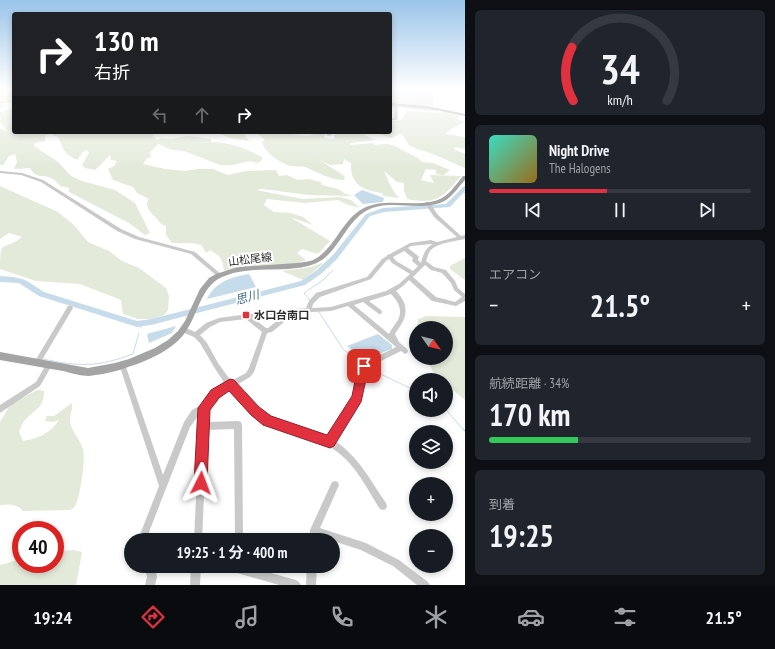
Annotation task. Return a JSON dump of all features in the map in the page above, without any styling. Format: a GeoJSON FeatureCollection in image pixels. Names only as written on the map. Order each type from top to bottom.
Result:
{"type":"FeatureCollection","features":[{"type":"Feature","properties":{"kind":"main road","name":"山松尾線"},"geometry":{"type":"LineString","coordinates":[[0,356],[88,372],[98,371],[122,364],[162,350],[176,340],[184,330],[204,287],[219,275],[239,270],[309,264],[320,259],[328,252],[356,216],[364,210],[378,206],[427,204],[444,198],[465,177]]}},
{"type":"Feature","properties":{"kind":"street"},"geometry":{"type":"LineString","coordinates":[[0,172],[22,174],[42,181],[119,230],[137,238],[193,253],[219,275]]}},
{"type":"Feature","properties":{"kind":"street"},"geometry":{"type":"LineString","coordinates":[[427,204],[462,238]]}},
{"type":"Feature","properties":{"kind":"street"},"geometry":{"type":"LineString","coordinates":[[196,335],[208,325],[219,320],[247,316],[331,309],[392,291],[423,264],[427,251],[437,244],[462,238]]}},
{"type":"Feature","properties":{"kind":"street"},"geometry":{"type":"LineString","coordinates":[[308,311],[312,302],[318,295],[369,278],[389,256],[404,248],[410,245],[432,242],[437,244]]}},
{"type":"Feature","properties":{"kind":"street"},"geometry":{"type":"LineString","coordinates":[[389,256],[394,262],[411,275],[434,299],[456,304],[465,297],[456,289],[453,282],[444,271],[433,269],[415,261],[416,257],[404,248]]}},
{"type":"Feature","properties":{"kind":"street"},"geometry":{"type":"LineString","coordinates":[[392,291],[402,302],[403,307],[402,318],[392,334],[401,348]]}},
{"type":"Feature","properties":{"kind":"street"},"geometry":{"type":"LineString","coordinates":[[364,300],[380,312]]}},
{"type":"Feature","properties":{"kind":"street"},"geometry":{"type":"LineString","coordinates":[[349,304],[401,348]]}},
{"type":"Feature","properties":{"kind":"street"},"geometry":{"type":"LineString","coordinates":[[37,362],[70,308]]}},
{"type":"Feature","properties":{"kind":"street"},"geometry":{"type":"LineString","coordinates":[[145,533],[186,425],[195,413],[204,408],[215,394],[251,372],[265,332],[270,330],[293,312]]}},
{"type":"Feature","properties":{"kind":"street"},"geometry":{"type":"LineString","coordinates":[[247,316],[265,332]]}},
{"type":"Feature","properties":{"kind":"street"},"geometry":{"type":"LineString","coordinates":[[184,330],[196,335],[230,384],[255,411],[267,421],[330,442],[340,448],[351,459],[383,506]]}},
{"type":"Feature","properties":{"kind":"street"},"geometry":{"type":"LineString","coordinates":[[330,442],[357,398],[365,365],[394,353],[401,348]]}},
{"type":"Feature","properties":{"kind":"street"},"geometry":{"type":"LineString","coordinates":[[122,364],[163,486]]}},
{"type":"Feature","properties":{"kind":"street"},"geometry":{"type":"LineString","coordinates":[[0,409],[38,384],[49,365]]}},
{"type":"Feature","properties":{"kind":"street"},"geometry":{"type":"LineString","coordinates":[[198,533],[204,408]]}},
{"type":"Feature","properties":{"kind":"street"},"geometry":{"type":"LineString","coordinates":[[203,426],[238,425],[239,533]]}},
{"type":"Feature","properties":{"kind":"street"},"geometry":{"type":"LineString","coordinates":[[313,533],[335,485]]}},
{"type":"Feature","properties":{"kind":"street"},"geometry":{"type":"LineString","coordinates":[[314,530],[363,546],[396,563],[425,585]]}},
{"type":"Feature","properties":{"kind":"street"},"geometry":{"type":"LineString","coordinates":[[150,585],[152,578],[151,573]]}},
{"type":"Feature","properties":{"kind":"street"},"geometry":{"type":"LineString","coordinates":[[195,585],[196,573]]}},
{"type":"Feature","properties":{"kind":"street"},"geometry":{"type":"LineString","coordinates":[[256,573],[296,585]]}},
{"type":"Feature","properties":{"kind":"street"},"geometry":{"type":"LineString","coordinates":[[311,585],[312,573]]}},
{"type":"Feature","properties":{"kind":"green space"},"geometry":{"type":"Polygon","coordinates":[[[0,115],[12,115],[12,134],[50,134],[45,135],[45,141],[35,143],[34,146],[58,162],[71,176],[82,181],[115,190],[135,203],[150,233],[145,235],[129,223],[69,192],[69,188],[60,186],[52,178],[40,176],[33,172],[30,168],[14,169],[17,162],[15,154],[9,156],[3,165],[0,165],[0,129],[7,131],[1,123],[0,115]]]}},
{"type":"Feature","properties":{"kind":"green space"},"geometry":{"type":"Polygon","coordinates":[[[404,115],[459,115],[458,120],[465,122],[454,127],[445,134],[465,137],[465,149],[455,147],[454,149],[465,154],[465,168],[409,145],[403,135],[400,134],[391,138],[380,134],[392,134],[392,121],[401,120],[404,115]]]}},
{"type":"Feature","properties":{"kind":"green space"},"geometry":{"type":"Polygon","coordinates":[[[50,134],[154,134],[152,135],[157,140],[161,138],[171,139],[188,136],[211,139],[211,142],[238,146],[262,157],[262,160],[258,163],[250,161],[232,165],[220,165],[184,151],[172,150],[158,144],[149,154],[151,155],[150,158],[147,158],[143,164],[165,169],[184,171],[213,169],[228,175],[246,171],[276,170],[279,176],[287,175],[298,180],[308,179],[321,182],[322,185],[338,189],[352,196],[309,195],[262,189],[256,190],[303,199],[340,197],[351,200],[360,208],[348,205],[338,200],[305,203],[267,199],[264,205],[274,212],[291,213],[303,217],[313,225],[290,217],[330,241],[318,254],[302,249],[297,253],[306,260],[296,264],[224,271],[222,261],[219,256],[210,250],[206,253],[201,245],[192,243],[172,243],[166,235],[166,226],[161,224],[148,209],[147,202],[149,199],[137,193],[133,187],[113,180],[108,169],[114,166],[117,161],[111,160],[110,155],[95,170],[85,168],[82,165],[89,153],[87,150],[83,152],[77,160],[64,150],[58,137],[50,134]]]}},
{"type":"Feature","properties":{"kind":"green space"},"geometry":{"type":"Polygon","coordinates":[[[221,134],[244,134],[249,141],[230,138],[221,134]]]}},
{"type":"Feature","properties":{"kind":"green space"},"geometry":{"type":"Polygon","coordinates":[[[293,134],[307,136],[325,134],[324,138],[334,139],[335,134],[362,134],[376,140],[350,143],[351,145],[372,143],[375,145],[387,144],[395,146],[418,158],[422,162],[433,163],[450,170],[444,175],[436,174],[436,170],[426,169],[421,180],[434,183],[430,175],[461,176],[444,194],[438,198],[426,201],[417,201],[407,199],[404,190],[404,183],[397,182],[384,171],[392,189],[399,198],[383,196],[382,193],[369,190],[359,185],[353,177],[351,163],[344,159],[343,164],[330,165],[318,159],[343,175],[345,178],[344,180],[339,180],[305,167],[292,166],[283,163],[266,150],[262,142],[265,140],[259,135],[293,134]]]}},
{"type":"Feature","properties":{"kind":"green space"},"geometry":{"type":"Polygon","coordinates":[[[0,186],[58,212],[74,225],[88,242],[109,251],[122,261],[139,268],[166,288],[169,296],[168,310],[164,315],[152,319],[138,319],[123,314],[121,300],[80,284],[36,281],[0,269],[2,249],[22,237],[9,233],[0,239],[0,186]]]}},
{"type":"Feature","properties":{"kind":"green space"},"geometry":{"type":"Polygon","coordinates":[[[465,258],[465,280],[450,269],[450,266],[465,258]]]}},
{"type":"Feature","properties":{"kind":"green space"},"geometry":{"type":"Polygon","coordinates":[[[322,263],[323,264],[303,280],[282,271],[311,267],[322,263]]]}},
{"type":"Feature","properties":{"kind":"green space"},"geometry":{"type":"Polygon","coordinates":[[[426,316],[465,317],[465,400],[453,390],[453,373],[434,373],[429,365],[453,365],[453,321],[418,321],[418,319],[426,316]]]}},
{"type":"Feature","properties":{"kind":"green space"},"geometry":{"type":"Polygon","coordinates":[[[37,390],[44,391],[43,401],[22,424],[19,432],[23,441],[33,439],[48,432],[59,420],[52,422],[45,421],[47,416],[54,416],[72,403],[70,422],[83,449],[84,460],[79,495],[75,507],[70,510],[23,511],[13,505],[0,505],[0,422],[10,405],[37,390]]]}},
{"type":"Feature","properties":{"kind":"green space"},"geometry":{"type":"Polygon","coordinates":[[[73,550],[82,552],[76,585],[0,585],[0,565],[12,562],[12,573],[64,573],[64,551],[73,550]]]}},
{"type":"Feature","properties":{"kind":"water"},"geometry":{"type":"Polygon","coordinates":[[[362,190],[384,198],[383,202],[363,204],[354,195],[362,190]]]}},
{"type":"Feature","properties":{"kind":"water"},"geometry":{"type":"Polygon","coordinates":[[[249,274],[256,287],[207,299],[214,288],[224,281],[249,274]]]}},
{"type":"Feature","properties":{"kind":"water"},"geometry":{"type":"Polygon","coordinates":[[[176,326],[172,333],[149,343],[147,334],[176,326]]]}},
{"type":"Feature","properties":{"kind":"water"},"geometry":{"type":"Polygon","coordinates":[[[378,334],[392,345],[392,349],[365,359],[347,346],[378,334]]]}},
{"type":"Feature","properties":{"kind":"waterway","name":"思川"},"geometry":{"type":"LineString","coordinates":[[0,279],[19,281],[25,283],[41,294],[137,324],[151,322],[303,283],[319,272],[335,257],[368,215],[383,210],[448,206],[465,188]]}},
{"type":"Feature","properties":{"kind":"waterway","name":"思川"},"geometry":{"type":"LineString","coordinates":[[326,265],[330,267]]}},
{"type":"Feature","properties":{"kind":"waterway"},"geometry":{"type":"LineString","coordinates":[[310,300],[304,293],[323,280],[333,270]]}},
{"type":"Feature","properties":{"kind":"waterway"},"geometry":{"type":"LineString","coordinates":[[319,312],[343,349],[362,364]]}},
{"type":"Feature","properties":{"kind":"waterway","name":"思川"},"geometry":{"type":"LineString","coordinates":[[140,328],[141,324]]}},
{"type":"Feature","properties":{"kind":"waterway"},"geometry":{"type":"LineString","coordinates":[[43,359],[68,363],[89,364],[121,358],[133,354],[139,333]]}},
{"type":"Feature","properties":{"kind":"waterway"},"geometry":{"type":"LineString","coordinates":[[368,368],[409,388]]}},
{"type":"Feature","properties":{"kind":"waterway"},"geometry":{"type":"LineString","coordinates":[[452,417],[464,430]]}},
{"type":"Feature","properties":{"kind":"place","name":"水口台南口"},"geometry":{"type":"Point","coordinates":[246,315]}},
{"type":"Feature","properties":{"kind":"route"},"geometry":{"type":"LineString","coordinates":[[201,483],[205,404],[226,386],[230,384],[255,411],[267,421],[330,442],[357,398],[364,366]]}}]}
